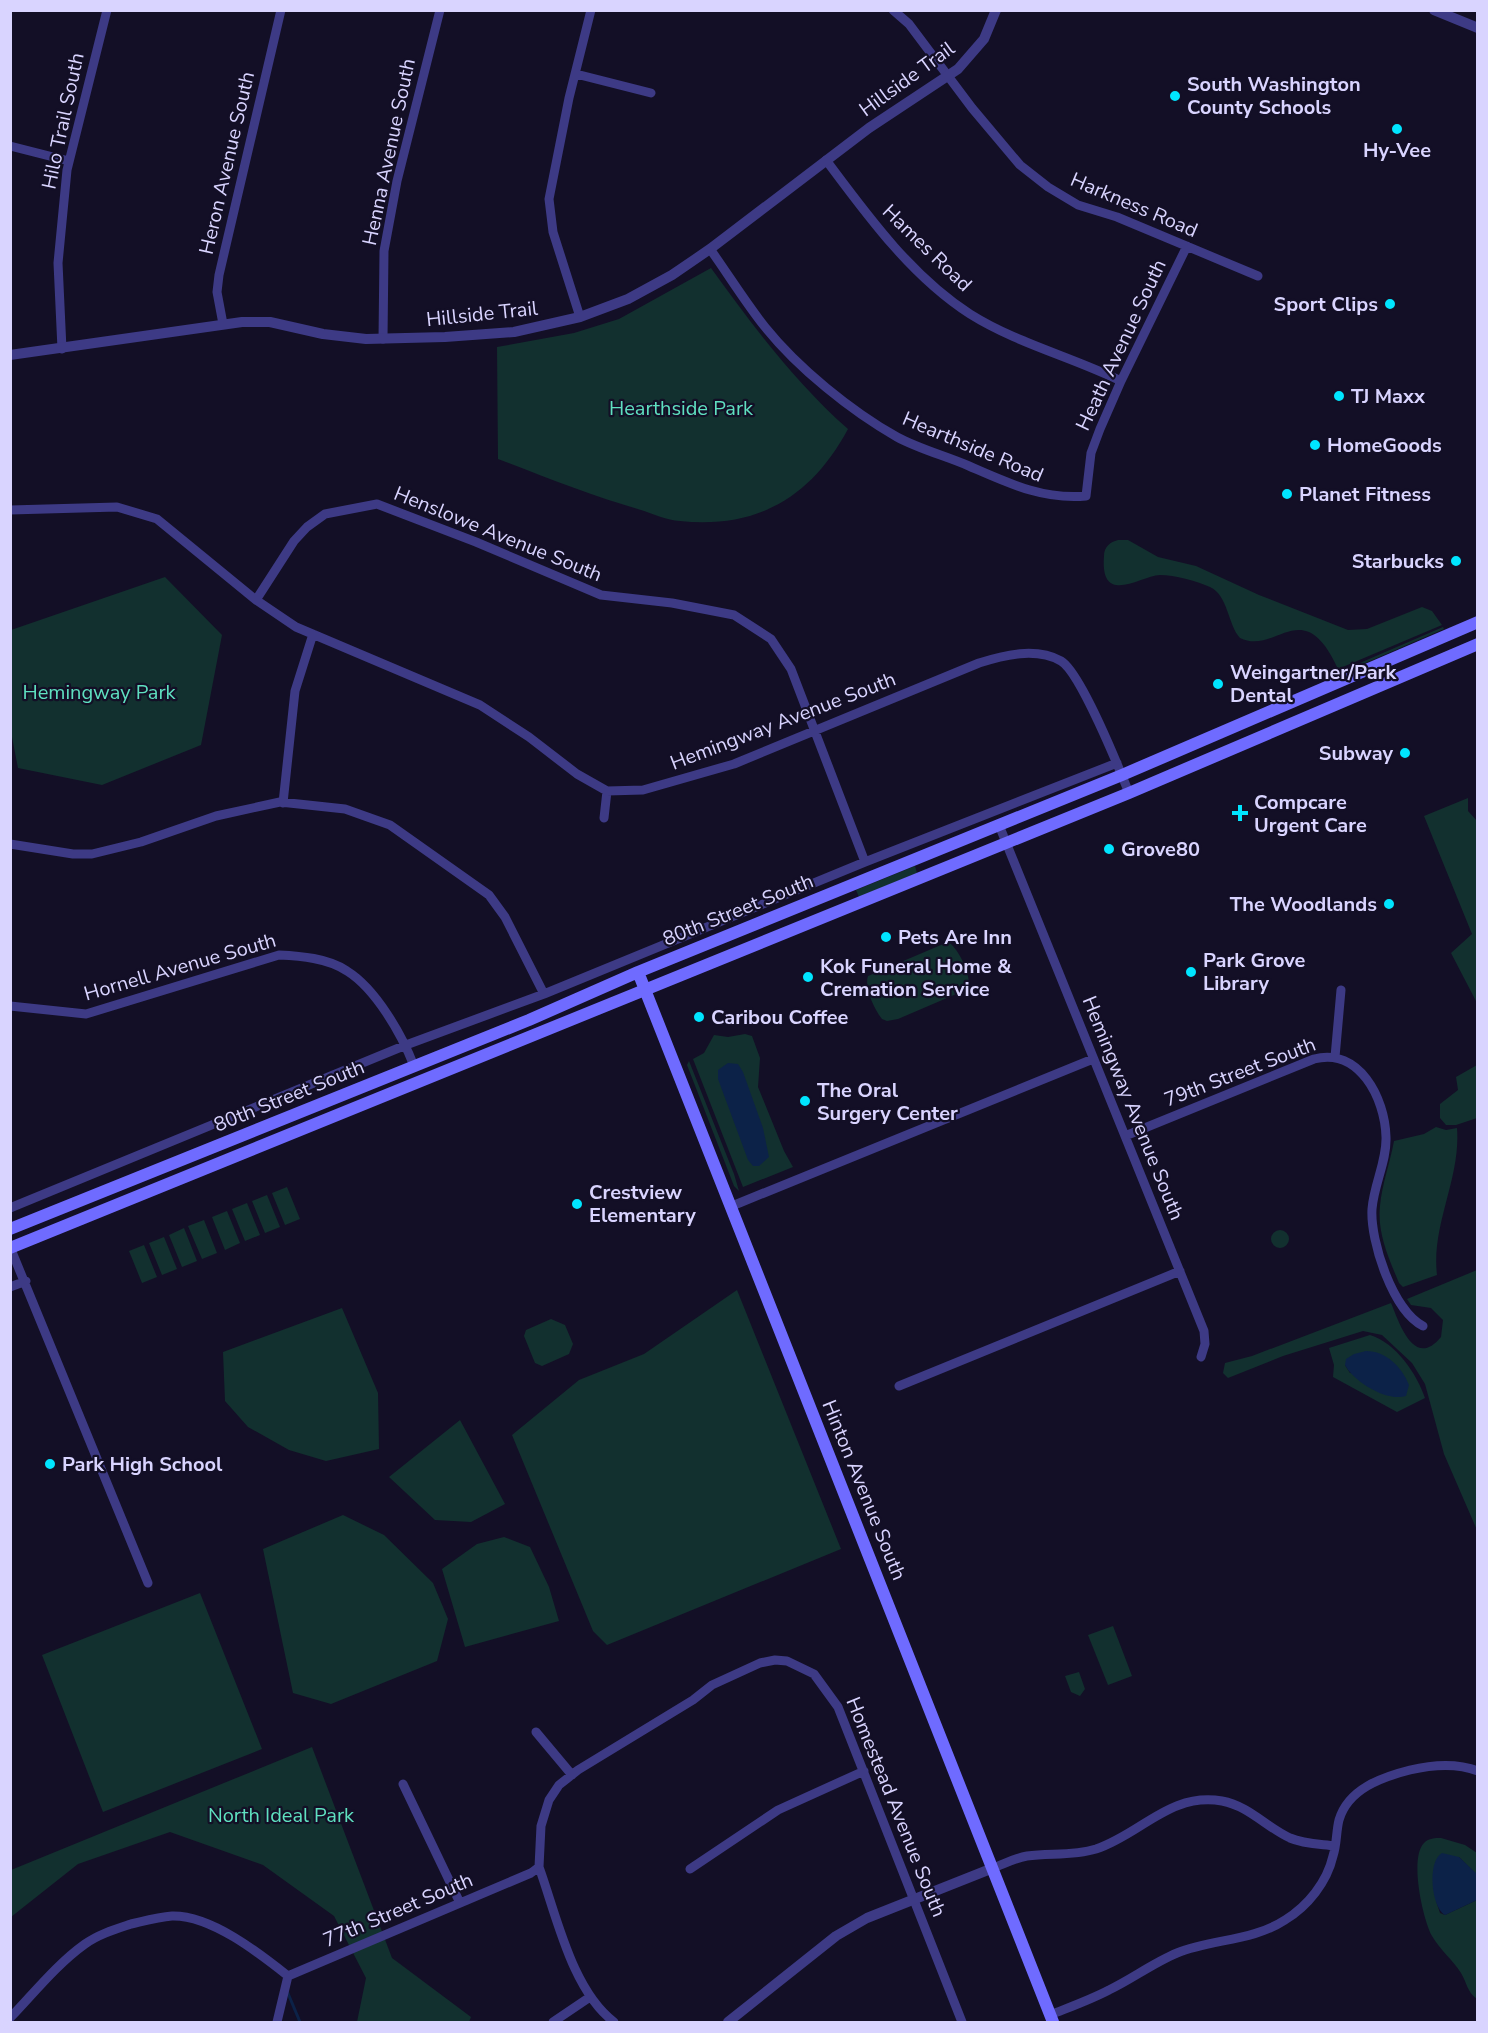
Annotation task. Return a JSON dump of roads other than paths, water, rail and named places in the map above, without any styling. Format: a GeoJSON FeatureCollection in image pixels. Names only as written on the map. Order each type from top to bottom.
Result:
{"type":"FeatureCollection","features":[{"type":"Feature","properties":{"kind":"main road","name":"80th Street South"},"geometry":{"type":"LineString","coordinates":[[10,1229],[1122,775],[1478,622]]}},
{"type":"Feature","properties":{"kind":"main road","name":"80th Street South"},"geometry":{"type":"LineString","coordinates":[[11,1247],[1129,793],[1478,644]]}},
{"type":"Feature","properties":{"kind":"main road","name":"Hinton Avenue South"},"geometry":{"type":"LineString","coordinates":[[639,972],[1052,2019]]}},
{"type":"Feature","properties":{"kind":"street","name":"Hilo Trail South"},"geometry":{"type":"LineString","coordinates":[[62,349],[58,263],[69,161],[107,10]]}},
{"type":"Feature","properties":{"kind":"street","name":"Heron Avenue South"},"geometry":{"type":"LineString","coordinates":[[223,324],[217,292],[219,275],[281,10]]}},
{"type":"Feature","properties":{"kind":"street","name":"Henna Avenue South"},"geometry":{"type":"LineString","coordinates":[[383,339],[384,251],[397,181],[440,10]]}},
{"type":"Feature","properties":{"kind":"street"},"geometry":{"type":"LineString","coordinates":[[579,317],[553,232],[549,199],[591,10]]}},
{"type":"Feature","properties":{"kind":"street","name":"Harkness Road"},"geometry":{"type":"LineString","coordinates":[[893,10],[909,24],[1020,165],[1048,187],[1077,205],[1117,217],[1258,276]]}},
{"type":"Feature","properties":{"kind":"street","name":"Hillside Trail"},"geometry":{"type":"LineString","coordinates":[[10,355],[223,324],[270,322],[323,334],[383,339],[514,332],[579,317],[628,299],[672,275],[710,249],[826,160],[948,75],[984,39],[996,10]]}},
{"type":"Feature","properties":{"kind":"street"},"geometry":{"type":"LineString","coordinates":[[1434,10],[1478,28]]}},
{"type":"Feature","properties":{"kind":"street"},"geometry":{"type":"LineString","coordinates":[[576,74],[651,93]]}},
{"type":"Feature","properties":{"kind":"street"},"geometry":{"type":"LineString","coordinates":[[10,146],[69,161]]}},
{"type":"Feature","properties":{"kind":"street","name":"Hames Road"},"geometry":{"type":"LineString","coordinates":[[826,160],[865,214],[902,255],[969,314],[1013,336],[1121,381]]}},
{"type":"Feature","properties":{"kind":"street","name":"Heath Avenue South"},"geometry":{"type":"LineString","coordinates":[[1086,496],[1091,453],[1121,381],[1187,246]]}},
{"type":"Feature","properties":{"kind":"street","name":"Hearthside Road"},"geometry":{"type":"LineString","coordinates":[[710,249],[765,327],[803,367],[898,438],[1035,493],[1066,498],[1086,496]]}},
{"type":"Feature","properties":{"kind":"street","name":"Henslowe Avenue South"},"geometry":{"type":"LineString","coordinates":[[256,600],[294,541],[307,527],[325,514],[377,504],[476,542],[601,595],[672,603],[734,615],[771,639],[783,655],[805,700],[865,862]]}},
{"type":"Feature","properties":{"kind":"street","name":"Hemingway Avenue South"},"geometry":{"type":"LineString","coordinates":[[10,510],[117,507],[141,512],[157,519],[256,600],[296,627],[480,705],[529,737],[577,774],[607,790],[643,790],[734,764],[979,663],[1006,654],[1044,654],[1063,662],[1076,680],[1117,763],[1129,793]]}},
{"type":"Feature","properties":{"kind":"street"},"geometry":{"type":"LineString","coordinates":[[284,803],[295,691],[313,634]]}},
{"type":"Feature","properties":{"kind":"street","name":"80th Street South"},"geometry":{"type":"LineString","coordinates":[[10,1208],[406,1045],[544,994],[865,862],[1117,763]]}},
{"type":"Feature","properties":{"kind":"street"},"geometry":{"type":"LineString","coordinates":[[604,818],[607,790]]}},
{"type":"Feature","properties":{"kind":"street"},"geometry":{"type":"LineString","coordinates":[[10,844],[73,854],[92,854],[141,842],[216,816],[284,803],[345,809],[390,825],[463,874],[489,895],[505,917],[544,994]]}},
{"type":"Feature","properties":{"kind":"street","name":"Hemingway Avenue South"},"geometry":{"type":"LineString","coordinates":[[999,825],[1204,1333],[1205,1344],[1201,1357]]}},
{"type":"Feature","properties":{"kind":"street","name":"Hornell Avenue South"},"geometry":{"type":"LineString","coordinates":[[10,1006],[86,1014],[279,955],[302,956],[347,971],[379,1003],[406,1045],[414,1066]]}},
{"type":"Feature","properties":{"kind":"street"},"geometry":{"type":"LineString","coordinates":[[1341,990],[1335,1057],[1352,1063],[1365,1075],[1383,1114],[1386,1141],[1373,1203],[1374,1237],[1400,1306],[1410,1318],[1423,1326]]}},
{"type":"Feature","properties":{"kind":"street","name":"79th Street South"},"geometry":{"type":"LineString","coordinates":[[1125,1136],[1314,1059],[1335,1057]]}},
{"type":"Feature","properties":{"kind":"street"},"geometry":{"type":"LineString","coordinates":[[732,1206],[1094,1059]]}},
{"type":"Feature","properties":{"kind":"street"},"geometry":{"type":"LineString","coordinates":[[11,1247],[148,1583]]}},
{"type":"Feature","properties":{"kind":"street"},"geometry":{"type":"LineString","coordinates":[[899,1386],[1180,1271]]}},
{"type":"Feature","properties":{"kind":"street"},"geometry":{"type":"LineString","coordinates":[[10,1287],[26,1281]]}},
{"type":"Feature","properties":{"kind":"street","name":"Homestead Avenue South"},"geometry":{"type":"LineString","coordinates":[[572,1775],[693,1701],[712,1685],[750,1667],[775,1660],[802,1666],[814,1674],[838,1707],[962,2022]]}},
{"type":"Feature","properties":{"kind":"street"},"geometry":{"type":"LineString","coordinates":[[536,1732],[572,1775],[559,1785],[549,1800],[541,1826],[539,1867],[574,1963],[590,1998],[614,2022]]}},
{"type":"Feature","properties":{"kind":"street"},"geometry":{"type":"LineString","coordinates":[[1052,2019],[1177,1953],[1207,1943],[1253,1934],[1284,1922],[1304,1906],[1319,1887],[1331,1864],[1344,1809],[1356,1794],[1372,1783],[1401,1773],[1430,1767],[1462,1767],[1478,1771]]}},
{"type":"Feature","properties":{"kind":"street"},"geometry":{"type":"LineString","coordinates":[[690,1869],[778,1810],[864,1771]]}},
{"type":"Feature","properties":{"kind":"street"},"geometry":{"type":"LineString","coordinates":[[403,1784],[460,1903]]}},
{"type":"Feature","properties":{"kind":"street"},"geometry":{"type":"LineString","coordinates":[[728,2022],[836,1936],[867,1918],[1026,1856],[1067,1855],[1096,1849],[1128,1835],[1167,1808],[1203,1800],[1222,1802],[1242,1807],[1296,1840],[1335,1846]]}},
{"type":"Feature","properties":{"kind":"street","name":"77th Street South"},"geometry":{"type":"LineString","coordinates":[[288,1976],[539,1867]]}},
{"type":"Feature","properties":{"kind":"street"},"geometry":{"type":"LineString","coordinates":[[10,2018],[67,1958],[87,1942],[113,1930],[147,1920],[174,1916],[210,1924],[257,1951],[288,1976],[277,2022]]}},
{"type":"Feature","properties":{"kind":"street"},"geometry":{"type":"LineString","coordinates":[[553,2022],[590,1998]]}},
{"type":"Feature","properties":{"kind":"water"},"geometry":{"type":"Polygon","coordinates":[[[728,1063],[738,1064],[743,1072],[763,1128],[769,1157],[759,1166],[753,1166],[748,1160],[718,1079],[718,1070],[728,1063]]]}},
{"type":"Feature","properties":{"kind":"water"},"geometry":{"type":"Polygon","coordinates":[[[1366,1351],[1387,1357],[1398,1366],[1409,1385],[1406,1396],[1398,1397],[1381,1393],[1363,1384],[1349,1371],[1345,1365],[1346,1359],[1366,1351]]]}},
{"type":"Feature","properties":{"kind":"water"},"geometry":{"type":"Polygon","coordinates":[[[1442,1853],[1459,1857],[1478,1875],[1477,1900],[1445,1915],[1437,1903],[1433,1884],[1434,1865],[1442,1853]]]}},
{"type":"Feature","properties":{"kind":"waterway"},"geometry":{"type":"LineString","coordinates":[[287,1991],[300,2022]]}},
{"type":"Feature","properties":{"kind":"place","name":"South Washington County Schools"},"geometry":{"type":"Point","coordinates":[1175,96]}},
{"type":"Feature","properties":{"kind":"place","name":"Hy-Vee"},"geometry":{"type":"Point","coordinates":[1397,129]}},
{"type":"Feature","properties":{"kind":"place","name":"Sport Clips"},"geometry":{"type":"Point","coordinates":[1390,304]}},
{"type":"Feature","properties":{"kind":"place","name":"TJ Maxx"},"geometry":{"type":"Point","coordinates":[1339,396]}},
{"type":"Feature","properties":{"kind":"place","name":"HomeGoods"},"geometry":{"type":"Point","coordinates":[1315,445]}},
{"type":"Feature","properties":{"kind":"place","name":"Planet Fitness"},"geometry":{"type":"Point","coordinates":[1287,494]}},
{"type":"Feature","properties":{"kind":"place","name":"Starbucks"},"geometry":{"type":"Point","coordinates":[1456,561]}},
{"type":"Feature","properties":{"kind":"place","name":"Weingartner/Park Dental"},"geometry":{"type":"Point","coordinates":[1218,684]}},
{"type":"Feature","properties":{"kind":"place","name":"Subway"},"geometry":{"type":"Point","coordinates":[1405,753]}},
{"type":"Feature","properties":{"kind":"place","name":"Compcare Urgent Care"},"geometry":{"type":"Point","coordinates":[1240,813]}},
{"type":"Feature","properties":{"kind":"place","name":"Grove80"},"geometry":{"type":"Point","coordinates":[1109,849]}},
{"type":"Feature","properties":{"kind":"place","name":"The Woodlands"},"geometry":{"type":"Point","coordinates":[1389,904]}},
{"type":"Feature","properties":{"kind":"place","name":"Pets Are Inn"},"geometry":{"type":"Point","coordinates":[886,937]}},
{"type":"Feature","properties":{"kind":"place","name":"Park Grove Library"},"geometry":{"type":"Point","coordinates":[1191,972]}},
{"type":"Feature","properties":{"kind":"place","name":"Kok Funeral Home & Cremation Service"},"geometry":{"type":"Point","coordinates":[808,977]}},
{"type":"Feature","properties":{"kind":"place","name":"Caribou Coffee"},"geometry":{"type":"Point","coordinates":[699,1017]}},
{"type":"Feature","properties":{"kind":"place","name":"The Oral Surgery Center"},"geometry":{"type":"Point","coordinates":[805,1101]}},
{"type":"Feature","properties":{"kind":"place","name":"Crestview Elementary"},"geometry":{"type":"Point","coordinates":[577,1204]}},
{"type":"Feature","properties":{"kind":"place","name":"Park High School"},"geometry":{"type":"Point","coordinates":[50,1464]}},
{"type":"Feature","properties":{"kind":"park label","name":"Hearthside Park"},"geometry":{"type":"Point","coordinates":[681,408]}},
{"type":"Feature","properties":{"kind":"park label","name":"Hemingway Park"},"geometry":{"type":"Point","coordinates":[99,692]}},
{"type":"Feature","properties":{"kind":"park label","name":"North Ideal Park"},"geometry":{"type":"Point","coordinates":[281,1815]}}]}
